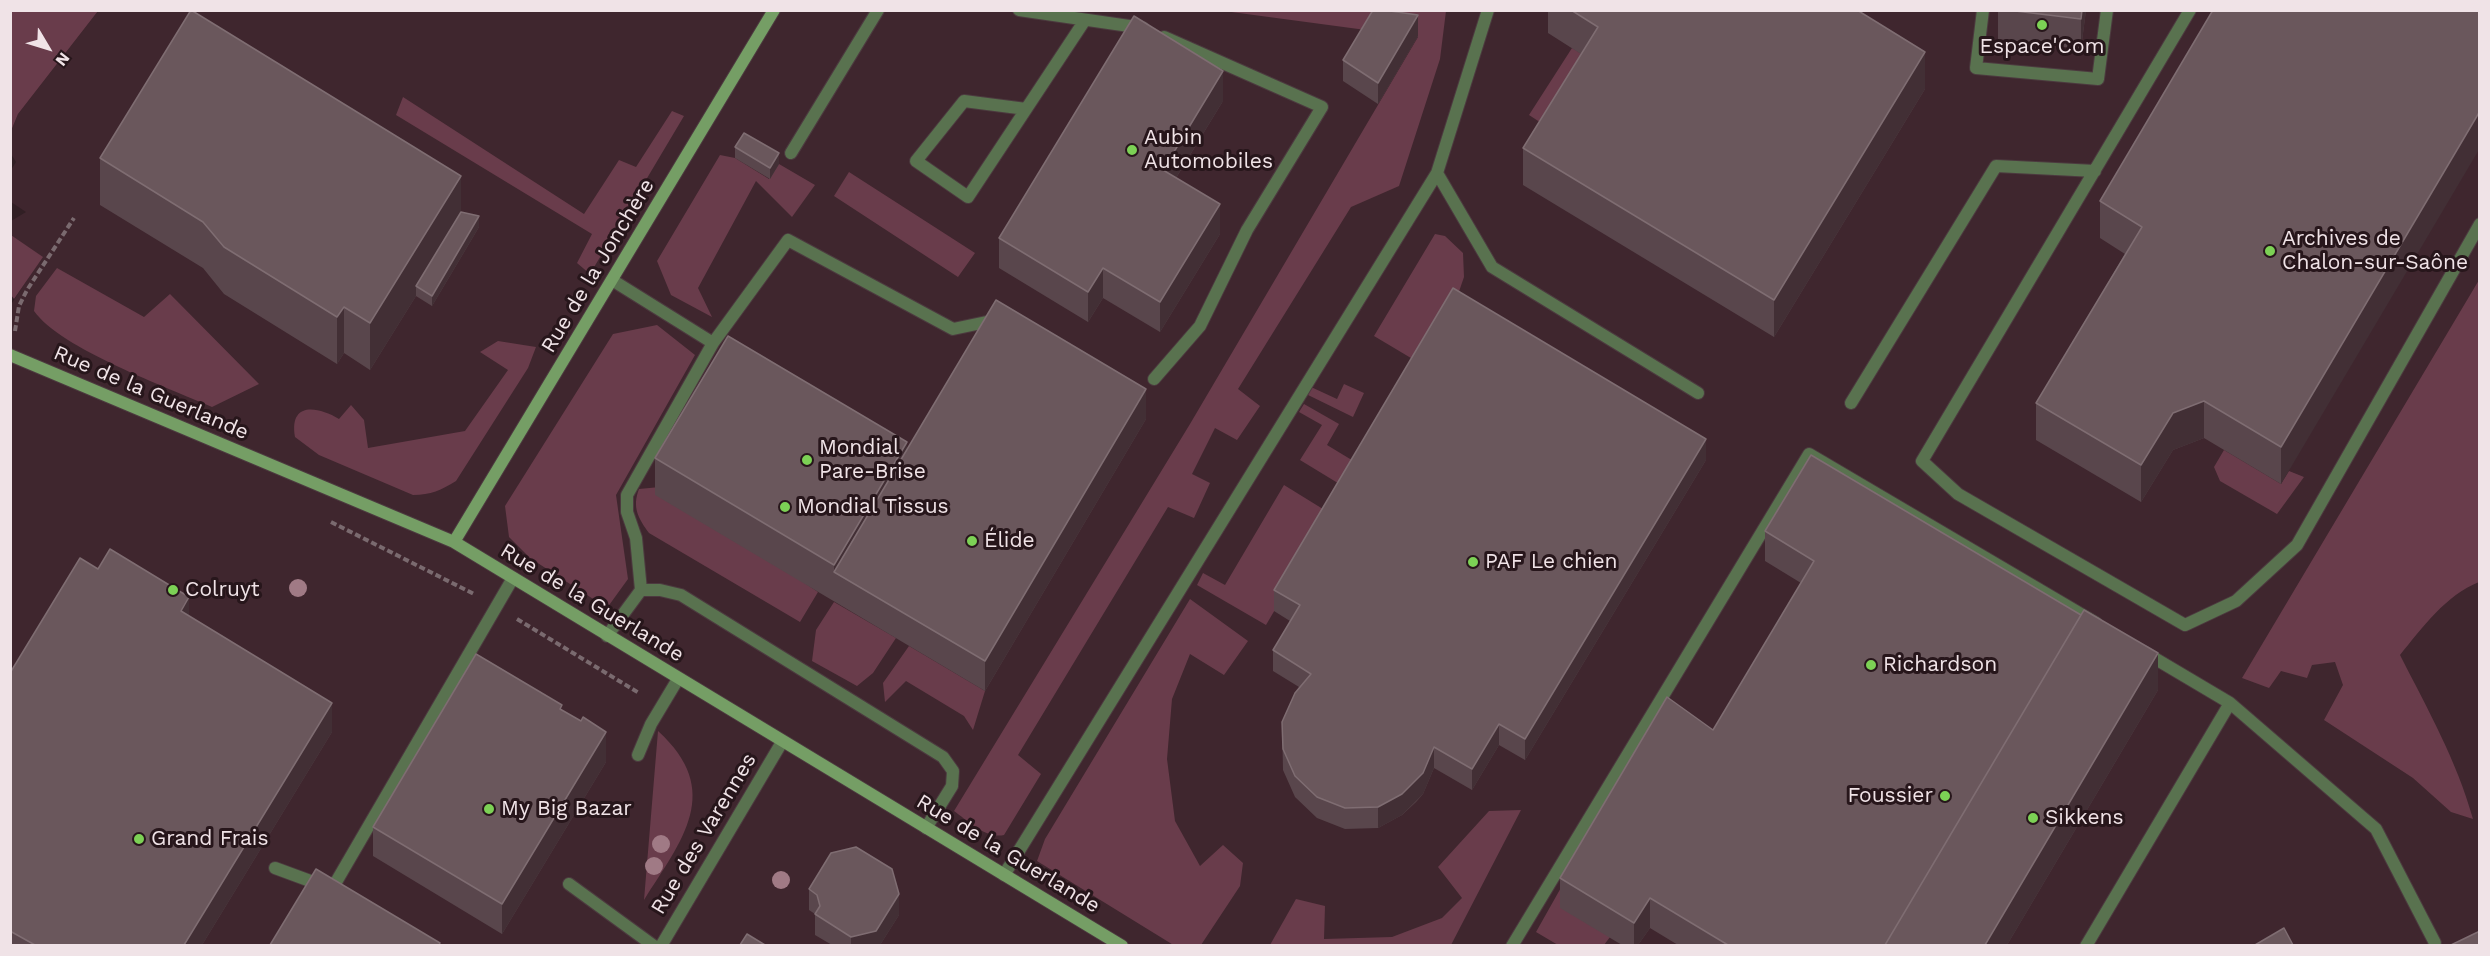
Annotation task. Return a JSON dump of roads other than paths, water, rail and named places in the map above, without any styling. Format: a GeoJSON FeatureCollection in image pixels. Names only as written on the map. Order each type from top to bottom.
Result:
{"type":"FeatureCollection","features":[{"type":"Feature","properties":{"kind":"street","name":"Rue de la Jonchère"},"geometry":{"type":"LineString","coordinates":[[454,542],[774,10]]}},
{"type":"Feature","properties":{"kind":"street"},"geometry":{"type":"LineString","coordinates":[[791,153],[878,10]]}},
{"type":"Feature","properties":{"kind":"street"},"geometry":{"type":"LineString","coordinates":[[1019,10],[1143,28],[1322,107],[1247,230],[1200,326],[1154,379]]}},
{"type":"Feature","properties":{"kind":"street"},"geometry":{"type":"LineString","coordinates":[[1004,875],[1437,173],[1488,10]]}},
{"type":"Feature","properties":{"kind":"street"},"geometry":{"type":"LineString","coordinates":[[1983,10],[1976,68],[2098,79],[2107,10]]}},
{"type":"Feature","properties":{"kind":"street"},"geometry":{"type":"LineString","coordinates":[[2190,10],[1922,460],[1958,494],[2184,625],[2236,601],[2297,545],[2480,224]]}},
{"type":"Feature","properties":{"kind":"street"},"geometry":{"type":"LineString","coordinates":[[1026,109],[964,101],[916,161],[968,197],[1085,20]]}},
{"type":"Feature","properties":{"kind":"street"},"geometry":{"type":"LineString","coordinates":[[1851,404],[1996,165],[2095,171]]}},
{"type":"Feature","properties":{"kind":"street"},"geometry":{"type":"LineString","coordinates":[[1437,173],[1491,267],[1698,393]]}},
{"type":"Feature","properties":{"kind":"street"},"geometry":{"type":"LineString","coordinates":[[607,636],[641,590],[636,538],[627,512],[627,495],[713,343],[788,240],[953,329],[1002,318]]}},
{"type":"Feature","properties":{"kind":"street"},"geometry":{"type":"LineString","coordinates":[[612,280],[713,343]]}},
{"type":"Feature","properties":{"kind":"street","name":"Rue de la Guerlande"},"geometry":{"type":"LineString","coordinates":[[10,355],[454,542],[782,742],[1122,945]]}},
{"type":"Feature","properties":{"kind":"street"},"geometry":{"type":"LineString","coordinates":[[1512,945],[1809,454],[2107,630]]}},
{"type":"Feature","properties":{"kind":"street"},"geometry":{"type":"LineString","coordinates":[[275,868],[332,889],[513,578]]}},
{"type":"Feature","properties":{"kind":"street"},"geometry":{"type":"LineString","coordinates":[[641,590],[660,590],[681,595],[943,757],[953,771],[952,786],[926,828]]}},
{"type":"Feature","properties":{"kind":"street"},"geometry":{"type":"LineString","coordinates":[[2137,648],[2230,703],[2376,830],[2434,943]]}},
{"type":"Feature","properties":{"kind":"street"},"geometry":{"type":"LineString","coordinates":[[638,755],[651,724],[678,678]]}},
{"type":"Feature","properties":{"kind":"street"},"geometry":{"type":"LineString","coordinates":[[2086,945],[2230,703]]}},
{"type":"Feature","properties":{"kind":"street","name":"Rue des Varennes"},"geometry":{"type":"LineString","coordinates":[[661,945],[782,742]]}},
{"type":"Feature","properties":{"kind":"street"},"geometry":{"type":"LineString","coordinates":[[569,884],[654,945]]}},
{"type":"Feature","properties":{"kind":"place","name":"Espace'Com"},"geometry":{"type":"Point","coordinates":[2042,25]}},
{"type":"Feature","properties":{"kind":"place","name":"Aubin Automobiles"},"geometry":{"type":"Point","coordinates":[1132,150]}},
{"type":"Feature","properties":{"kind":"place","name":"Archives de Chalon-sur-Saône"},"geometry":{"type":"Point","coordinates":[2270,251]}},
{"type":"Feature","properties":{"kind":"place","name":"Mondial Pare-Brise"},"geometry":{"type":"Point","coordinates":[807,460]}},
{"type":"Feature","properties":{"kind":"place","name":"Mondial Tissus"},"geometry":{"type":"Point","coordinates":[785,507]}},
{"type":"Feature","properties":{"kind":"place","name":"Élide"},"geometry":{"type":"Point","coordinates":[972,541]}},
{"type":"Feature","properties":{"kind":"place","name":"PAF Le chien"},"geometry":{"type":"Point","coordinates":[1473,562]}},
{"type":"Feature","properties":{"kind":"place","name":"Colruyt"},"geometry":{"type":"Point","coordinates":[173,590]}},
{"type":"Feature","properties":{"kind":"place","name":"Richardson"},"geometry":{"type":"Point","coordinates":[1871,665]}},
{"type":"Feature","properties":{"kind":"place","name":"Foussier"},"geometry":{"type":"Point","coordinates":[1945,796]}},
{"type":"Feature","properties":{"kind":"place","name":"My Big Bazar"},"geometry":{"type":"Point","coordinates":[489,809]}},
{"type":"Feature","properties":{"kind":"place","name":"Sikkens"},"geometry":{"type":"Point","coordinates":[2033,818]}},
{"type":"Feature","properties":{"kind":"place","name":"Grand Frais"},"geometry":{"type":"Point","coordinates":[139,839]}}]}
